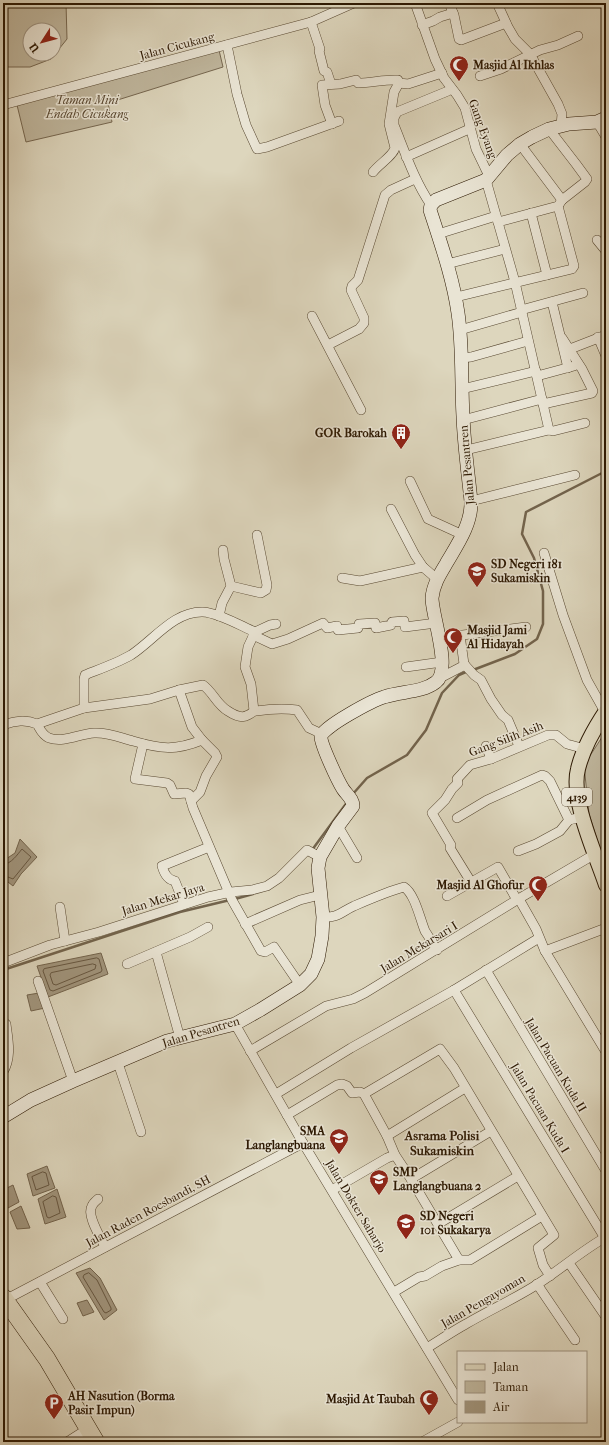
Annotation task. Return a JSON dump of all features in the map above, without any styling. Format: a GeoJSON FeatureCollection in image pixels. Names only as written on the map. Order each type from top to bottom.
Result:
{"type":"FeatureCollection","features":[{"type":"Feature","properties":{"kind":"highway"},"geometry":{"type":"LineString","coordinates":[[4,1299],[47,1359],[93,1435]]}},
{"type":"Feature","properties":{"kind":"main road","name":"4139"},"geometry":{"type":"LineString","coordinates":[[606,711],[585,748],[577,770],[576,782],[576,818],[606,885]]}},
{"type":"Feature","properties":{"kind":"street","name":"Jalan Cicukang"},"geometry":{"type":"LineString","coordinates":[[3,105],[311,22],[354,3]]}},
{"type":"Feature","properties":{"kind":"street","name":"Gang Eyang"},"geometry":{"type":"LineString","coordinates":[[415,3],[434,59],[465,108],[476,149],[487,178],[522,311],[549,430]]}},
{"type":"Feature","properties":{"kind":"street"},"geometry":{"type":"LineString","coordinates":[[449,3],[459,39],[461,40],[506,23]]}},
{"type":"Feature","properties":{"kind":"street"},"geometry":{"type":"LineString","coordinates":[[497,3],[515,40],[530,54],[558,104],[562,114],[555,128]]}},
{"type":"Feature","properties":{"kind":"street"},"geometry":{"type":"LineString","coordinates":[[422,25],[453,13]]}},
{"type":"Feature","properties":{"kind":"street"},"geometry":{"type":"LineString","coordinates":[[311,22],[320,49],[324,71],[326,72],[331,84]]}},
{"type":"Feature","properties":{"kind":"street"},"geometry":{"type":"LineString","coordinates":[[480,76],[501,69],[530,54],[558,45],[578,36]]}},
{"type":"Feature","properties":{"kind":"street"},"geometry":{"type":"LineString","coordinates":[[227,45],[237,94],[246,125],[257,149],[267,147],[336,122],[325,105],[322,85],[340,84],[356,80],[358,83],[370,83],[391,79],[398,80],[399,84]]}},
{"type":"Feature","properties":{"kind":"street"},"geometry":{"type":"LineString","coordinates":[[399,84],[408,84],[442,73]]}},
{"type":"Feature","properties":{"kind":"street"},"geometry":{"type":"LineString","coordinates":[[373,172],[377,166],[394,152],[395,148],[389,124],[394,92],[399,84]]}},
{"type":"Feature","properties":{"kind":"street"},"geometry":{"type":"LineString","coordinates":[[448,91],[397,112],[394,118],[394,124],[415,179],[431,205],[436,200],[487,178],[507,155],[520,144],[555,128],[569,124],[602,120],[606,137]]}},
{"type":"Feature","properties":{"kind":"street"},"geometry":{"type":"LineString","coordinates":[[438,234],[497,219],[531,213],[560,203],[586,182],[587,179],[576,164],[555,128]]}},
{"type":"Feature","properties":{"kind":"street"},"geometry":{"type":"LineString","coordinates":[[406,157],[467,130]]}},
{"type":"Feature","properties":{"kind":"street"},"geometry":{"type":"LineString","coordinates":[[456,297],[572,269],[574,266],[560,203],[520,144]]}},
{"type":"Feature","properties":{"kind":"street"},"geometry":{"type":"LineString","coordinates":[[328,345],[359,329],[364,323],[364,318],[351,290],[352,286],[358,280],[385,195],[391,190],[415,179]]}},
{"type":"Feature","properties":{"kind":"street","name":"Jalan Pesantren"},"geometry":{"type":"LineString","coordinates":[[431,205],[430,210],[456,297],[460,330],[463,420],[469,450],[471,501],[470,511],[463,535],[437,579],[432,596],[443,671],[440,678]]}},
{"type":"Feature","properties":{"kind":"street"},"geometry":{"type":"LineString","coordinates":[[531,213],[548,275]]}},
{"type":"Feature","properties":{"kind":"street"},"geometry":{"type":"LineString","coordinates":[[597,240],[606,251]]}},
{"type":"Feature","properties":{"kind":"street"},"geometry":{"type":"LineString","coordinates":[[447,264],[505,249]]}},
{"type":"Feature","properties":{"kind":"street"},"geometry":{"type":"LineString","coordinates":[[460,330],[583,293]]}},
{"type":"Feature","properties":{"kind":"street"},"geometry":{"type":"LineString","coordinates":[[552,302],[562,338],[568,368]]}},
{"type":"Feature","properties":{"kind":"street"},"geometry":{"type":"LineString","coordinates":[[312,316],[361,410]]}},
{"type":"Feature","properties":{"kind":"street"},"geometry":{"type":"LineString","coordinates":[[570,349],[602,336],[606,356]]}},
{"type":"Feature","properties":{"kind":"street"},"geometry":{"type":"LineString","coordinates":[[463,420],[543,401],[593,392],[592,387],[562,338]]}},
{"type":"Feature","properties":{"kind":"street"},"geometry":{"type":"LineString","coordinates":[[461,358],[471,357],[528,341]]}},
{"type":"Feature","properties":{"kind":"street"},"geometry":{"type":"LineString","coordinates":[[462,389],[579,365]]}},
{"type":"Feature","properties":{"kind":"street"},"geometry":{"type":"LineString","coordinates":[[469,450],[549,430],[553,431],[585,423]]}},
{"type":"Feature","properties":{"kind":"street"},"geometry":{"type":"LineString","coordinates":[[471,501],[575,475]]}},
{"type":"Feature","properties":{"kind":"street"},"geometry":{"type":"LineString","coordinates":[[410,481],[428,519],[463,535]]}},
{"type":"Feature","properties":{"kind":"street"},"geometry":{"type":"LineString","coordinates":[[391,509],[415,555],[423,567],[437,579]]}},
{"type":"Feature","properties":{"kind":"street"},"geometry":{"type":"LineString","coordinates":[[230,586],[261,593],[266,590],[267,585],[257,534]]}},
{"type":"Feature","properties":{"kind":"street"},"geometry":{"type":"LineString","coordinates":[[219,616],[222,603],[230,586],[223,550]]}},
{"type":"Feature","properties":{"kind":"street"},"geometry":{"type":"LineString","coordinates":[[544,553],[563,615],[587,680],[606,711]]}},
{"type":"Feature","properties":{"kind":"street"},"geometry":{"type":"LineString","coordinates":[[342,578],[360,581],[423,567]]}},
{"type":"Feature","properties":{"kind":"street"},"geometry":{"type":"LineString","coordinates":[[84,708],[84,679],[86,675],[130,655],[172,623],[187,614],[204,612],[219,616],[254,633],[272,644],[323,623],[327,628],[337,626],[338,630],[358,628],[359,624],[375,623],[376,628],[391,625],[392,622],[404,621],[405,627],[436,623]]}},
{"type":"Feature","properties":{"kind":"street"},"geometry":{"type":"LineString","coordinates":[[254,711],[252,684],[245,667],[248,647],[254,633],[265,627],[276,624]]}},
{"type":"Feature","properties":{"kind":"street"},"geometry":{"type":"LineString","coordinates":[[439,638],[526,627]]}},
{"type":"Feature","properties":{"kind":"street"},"geometry":{"type":"LineString","coordinates":[[460,635],[469,669],[481,680],[494,704],[502,715],[508,720],[519,746]]}},
{"type":"Feature","properties":{"kind":"street"},"geometry":{"type":"LineString","coordinates":[[406,667],[442,662]]}},
{"type":"Feature","properties":{"kind":"street"},"geometry":{"type":"LineString","coordinates":[[3,726],[23,721],[38,724],[84,708],[150,700],[180,690],[203,685],[221,707],[229,712],[243,717],[254,711],[297,710],[309,728],[322,734],[327,728],[383,697],[426,688],[436,683],[440,678],[469,669]]}},
{"type":"Feature","properties":{"kind":"street"},"geometry":{"type":"LineString","coordinates":[[180,690],[192,727],[202,740],[212,749],[217,757],[206,776],[200,792],[191,801]]}},
{"type":"Feature","properties":{"kind":"street"},"geometry":{"type":"LineString","coordinates":[[38,724],[43,734],[48,738],[60,740],[94,733],[115,735],[143,744],[172,749],[188,746],[202,740]]}},
{"type":"Feature","properties":{"kind":"street","name":"Jalan Pesantren"},"geometry":{"type":"LineString","coordinates":[[3,1117],[31,1100],[167,1041],[235,1024],[300,985],[311,974],[318,959],[322,936],[318,868],[314,854],[353,806],[353,802],[343,789],[321,740],[322,734]]}},
{"type":"Feature","properties":{"kind":"street","name":"Gang Silih Asih"},"geometry":{"type":"LineString","coordinates":[[471,882],[450,848],[451,845],[432,813],[445,800],[458,783],[457,779],[467,766],[491,759],[519,746],[552,734],[556,734],[567,744],[585,748]]}},
{"type":"Feature","properties":{"kind":"street"},"geometry":{"type":"LineString","coordinates":[[143,744],[135,779],[167,783],[170,785],[174,794],[188,793],[230,896],[245,924],[261,951],[265,952],[274,947],[300,985]]}},
{"type":"Feature","properties":{"kind":"street"},"geometry":{"type":"LineString","coordinates":[[486,746],[491,759]]}},
{"type":"Feature","properties":{"kind":"street"},"geometry":{"type":"LineString","coordinates":[[458,818],[487,800],[542,775],[548,778],[576,818],[560,830],[536,844],[518,851]]}},
{"type":"Feature","properties":{"kind":"street"},"geometry":{"type":"LineString","coordinates":[[338,826],[357,858]]}},
{"type":"Feature","properties":{"kind":"street"},"geometry":{"type":"LineString","coordinates":[[184,904],[175,881],[170,880],[166,876],[162,866],[209,847]]}},
{"type":"Feature","properties":{"kind":"street","name":"Jalan Mekar Jaya"},"geometry":{"type":"LineString","coordinates":[[3,963],[50,945],[99,932],[208,897],[230,896],[267,886],[279,878],[308,850],[314,854]]}},
{"type":"Feature","properties":{"kind":"street","name":"Jalan Mekarsari I"},"geometry":{"type":"LineString","coordinates":[[250,1051],[326,1006],[353,999],[366,993],[518,899],[592,856]]}},
{"type":"Feature","properties":{"kind":"street"},"geometry":{"type":"LineString","coordinates":[[447,896],[498,867],[536,929],[545,951],[606,1052]]}},
{"type":"Feature","properties":{"kind":"street"},"geometry":{"type":"LineString","coordinates":[[322,917],[330,918],[338,916],[354,906],[404,887],[412,899],[425,931],[437,950]]}},
{"type":"Feature","properties":{"kind":"street"},"geometry":{"type":"LineString","coordinates":[[245,924],[300,900],[320,895]]}},
{"type":"Feature","properties":{"kind":"street"},"geometry":{"type":"LineString","coordinates":[[60,907],[65,941]]}},
{"type":"Feature","properties":{"kind":"street"},"geometry":{"type":"LineString","coordinates":[[127,964],[190,937],[208,927]]}},
{"type":"Feature","properties":{"kind":"street"},"geometry":{"type":"LineString","coordinates":[[545,951],[606,928]]}},
{"type":"Feature","properties":{"kind":"street"},"geometry":{"type":"LineString","coordinates":[[276,1094],[351,1048],[454,990],[539,938]]}},
{"type":"Feature","properties":{"kind":"street"},"geometry":{"type":"LineString","coordinates":[[156,952],[180,1038]]}},
{"type":"Feature","properties":{"kind":"street","name":"Jalan Pacuan Kuda II"},"geometry":{"type":"LineString","coordinates":[[486,970],[606,1171]]}},
{"type":"Feature","properties":{"kind":"street"},"geometry":{"type":"LineString","coordinates":[[38,981],[73,1081]]}},
{"type":"Feature","properties":{"kind":"street","name":"Jalan Pacuan Kuda I"},"geometry":{"type":"LineString","coordinates":[[454,990],[605,1238],[588,1247],[569,1263]]}},
{"type":"Feature","properties":{"kind":"street"},"geometry":{"type":"LineString","coordinates":[[3,1072],[8,1058],[9,1047],[6,1024]]}},
{"type":"Feature","properties":{"kind":"street","name":"Jalan Dokter Saharjo"},"geometry":{"type":"LineString","coordinates":[[235,1024],[303,1142],[457,1398]]}},
{"type":"Feature","properties":{"kind":"street"},"geometry":{"type":"LineString","coordinates":[[364,1094],[440,1049],[554,1235],[538,1248],[543,1265],[550,1276]]}},
{"type":"Feature","properties":{"kind":"street"},"geometry":{"type":"LineString","coordinates":[[118,1062],[141,1132]]}},
{"type":"Feature","properties":{"kind":"street"},"geometry":{"type":"LineString","coordinates":[[287,1115],[338,1085],[342,1084],[347,1086],[352,1093],[360,1092],[364,1094],[387,1136],[395,1155],[459,1260]]}},
{"type":"Feature","properties":{"kind":"street"},"geometry":{"type":"LineString","coordinates":[[387,1136],[465,1088]]}},
{"type":"Feature","properties":{"kind":"street"},"geometry":{"type":"LineString","coordinates":[[411,1180],[491,1131]]}},
{"type":"Feature","properties":{"kind":"street","name":"Jalan Raden Roesbandi, SH"},"geometry":{"type":"LineString","coordinates":[[4,1299],[40,1282],[303,1142]]}},
{"type":"Feature","properties":{"kind":"street"},"geometry":{"type":"LineString","coordinates":[[332,1190],[387,1158],[395,1155]]}},
{"type":"Feature","properties":{"kind":"street"},"geometry":{"type":"LineString","coordinates":[[438,1224],[518,1176]]}},
{"type":"Feature","properties":{"kind":"street"},"geometry":{"type":"LineString","coordinates":[[98,1199],[91,1206],[90,1212],[105,1247]]}},
{"type":"Feature","properties":{"kind":"street"},"geometry":{"type":"LineString","coordinates":[[394,1292],[419,1277],[425,1276],[442,1266],[459,1260],[470,1260],[542,1216]]}},
{"type":"Feature","properties":{"kind":"street"},"geometry":{"type":"LineString","coordinates":[[569,1263],[606,1317]]}},
{"type":"Feature","properties":{"kind":"street","name":"Jalan Pengayoman"},"geometry":{"type":"LineString","coordinates":[[427,1348],[537,1284],[569,1263]]}},
{"type":"Feature","properties":{"kind":"street"},"geometry":{"type":"LineString","coordinates":[[40,1282],[63,1319]]}},
{"type":"Feature","properties":{"kind":"street"},"geometry":{"type":"LineString","coordinates":[[537,1284],[575,1340]]}},
{"type":"Feature","properties":{"kind":"street"},"geometry":{"type":"LineString","coordinates":[[422,1442],[457,1423]]}},
{"type":"Feature","properties":{"kind":"street"},"geometry":{"type":"LineString","coordinates":[[67,1442],[93,1435]]}},
{"type":"Feature","properties":{"kind":"green space"},"geometry":{"type":"Polygon","coordinates":[[[3,3],[66,3],[67,39],[62,45],[62,22],[22,22],[22,62],[43,62],[30,67],[8,67],[3,64],[3,3]]]}},
{"type":"Feature","properties":{"kind":"green space","name":"Taman Mini Endah Cicukang"},"geometry":{"type":"Polygon","coordinates":[[[218,46],[223,67],[108,103],[112,122],[26,142],[17,105],[218,46]]]}},
{"type":"Feature","properties":{"kind":"green space"},"geometry":{"type":"Polygon","coordinates":[[[606,731],[606,868],[589,814],[584,765],[606,731]]]}},
{"type":"Feature","properties":{"kind":"water"},"geometry":{"type":"Polygon","coordinates":[[[20,839],[37,857],[21,874],[13,886],[3,878],[3,861],[15,853],[20,839]]]}},
{"type":"Feature","properties":{"kind":"water"},"geometry":{"type":"Polygon","coordinates":[[[101,953],[108,974],[48,997],[37,966],[101,953]]]}},
{"type":"Feature","properties":{"kind":"water"},"geometry":{"type":"Polygon","coordinates":[[[39,993],[45,1008],[31,1011],[27,995],[39,993]]]}},
{"type":"Feature","properties":{"kind":"water"},"geometry":{"type":"Polygon","coordinates":[[[47,1166],[55,1188],[33,1196],[27,1174],[47,1166]]]}},
{"type":"Feature","properties":{"kind":"water"},"geometry":{"type":"Polygon","coordinates":[[[13,1185],[19,1202],[8,1208],[3,1195],[3,1190],[13,1185]]]}},
{"type":"Feature","properties":{"kind":"water"},"geometry":{"type":"Polygon","coordinates":[[[57,1189],[66,1217],[45,1224],[38,1199],[57,1189]]]}},
{"type":"Feature","properties":{"kind":"water"},"geometry":{"type":"Polygon","coordinates":[[[21,1206],[30,1228],[17,1229],[10,1212],[21,1206]]]}},
{"type":"Feature","properties":{"kind":"water"},"geometry":{"type":"Polygon","coordinates":[[[90,1268],[100,1278],[117,1310],[104,1320],[76,1273],[90,1268]]]}},
{"type":"Feature","properties":{"kind":"water"},"geometry":{"type":"Polygon","coordinates":[[[87,1300],[94,1312],[83,1316],[77,1303],[87,1300]]]}},
{"type":"Feature","properties":{"kind":"waterway"},"geometry":{"type":"LineString","coordinates":[[473,670],[515,654],[537,639],[543,624],[543,591],[534,558],[522,534],[526,512],[606,471]]}},
{"type":"Feature","properties":{"kind":"waterway"},"geometry":{"type":"LineString","coordinates":[[352,795],[367,778],[407,755],[426,730],[442,693],[459,675],[468,671]]}},
{"type":"Feature","properties":{"kind":"waterway"},"geometry":{"type":"LineString","coordinates":[[312,850],[348,801]]}},
{"type":"Feature","properties":{"kind":"waterway"},"geometry":{"type":"LineString","coordinates":[[235,899],[253,894]]}},
{"type":"Feature","properties":{"kind":"waterway"},"geometry":{"type":"LineString","coordinates":[[3,970],[180,912],[230,900]]}},
{"type":"Feature","properties":{"kind":"place","name":"Masjid Al Ikhlas"},"geometry":{"type":"Point","coordinates":[459,82]}},
{"type":"Feature","properties":{"kind":"place","name":"GOR Barokah"},"geometry":{"type":"Point","coordinates":[401,450]}},
{"type":"Feature","properties":{"kind":"place","name":"SD Negeri 181 Sukamiskin"},"geometry":{"type":"Point","coordinates":[477,588]}},
{"type":"Feature","properties":{"kind":"place","name":"Masjid Jami Al Hidayah"},"geometry":{"type":"Point","coordinates":[453,654]}},
{"type":"Feature","properties":{"kind":"place","name":"Masjid Al Ghofur"},"geometry":{"type":"Point","coordinates":[538,902]}},
{"type":"Feature","properties":{"kind":"place","name":"SMA Langlangbuana"},"geometry":{"type":"Point","coordinates":[339,1155]}},
{"type":"Feature","properties":{"kind":"place","name":"SMP Langlangbuana 2"},"geometry":{"type":"Point","coordinates":[379,1196]}},
{"type":"Feature","properties":{"kind":"place","name":"SD Negeri 101 Sukakarya"},"geometry":{"type":"Point","coordinates":[406,1240]}},
{"type":"Feature","properties":{"kind":"place","name":"Masjid At Taubah"},"geometry":{"type":"Point","coordinates":[429,1416]}},
{"type":"Feature","properties":{"kind":"place","name":"AH Nasution (Borma Pasir Impun)"},"geometry":{"type":"Point","coordinates":[54,1420]}},
{"type":"Feature","properties":{"kind":"district","name":"Asrama Polisi Sukamiskin"},"geometry":{"type":"Point","coordinates":[442,1142]}}]}
